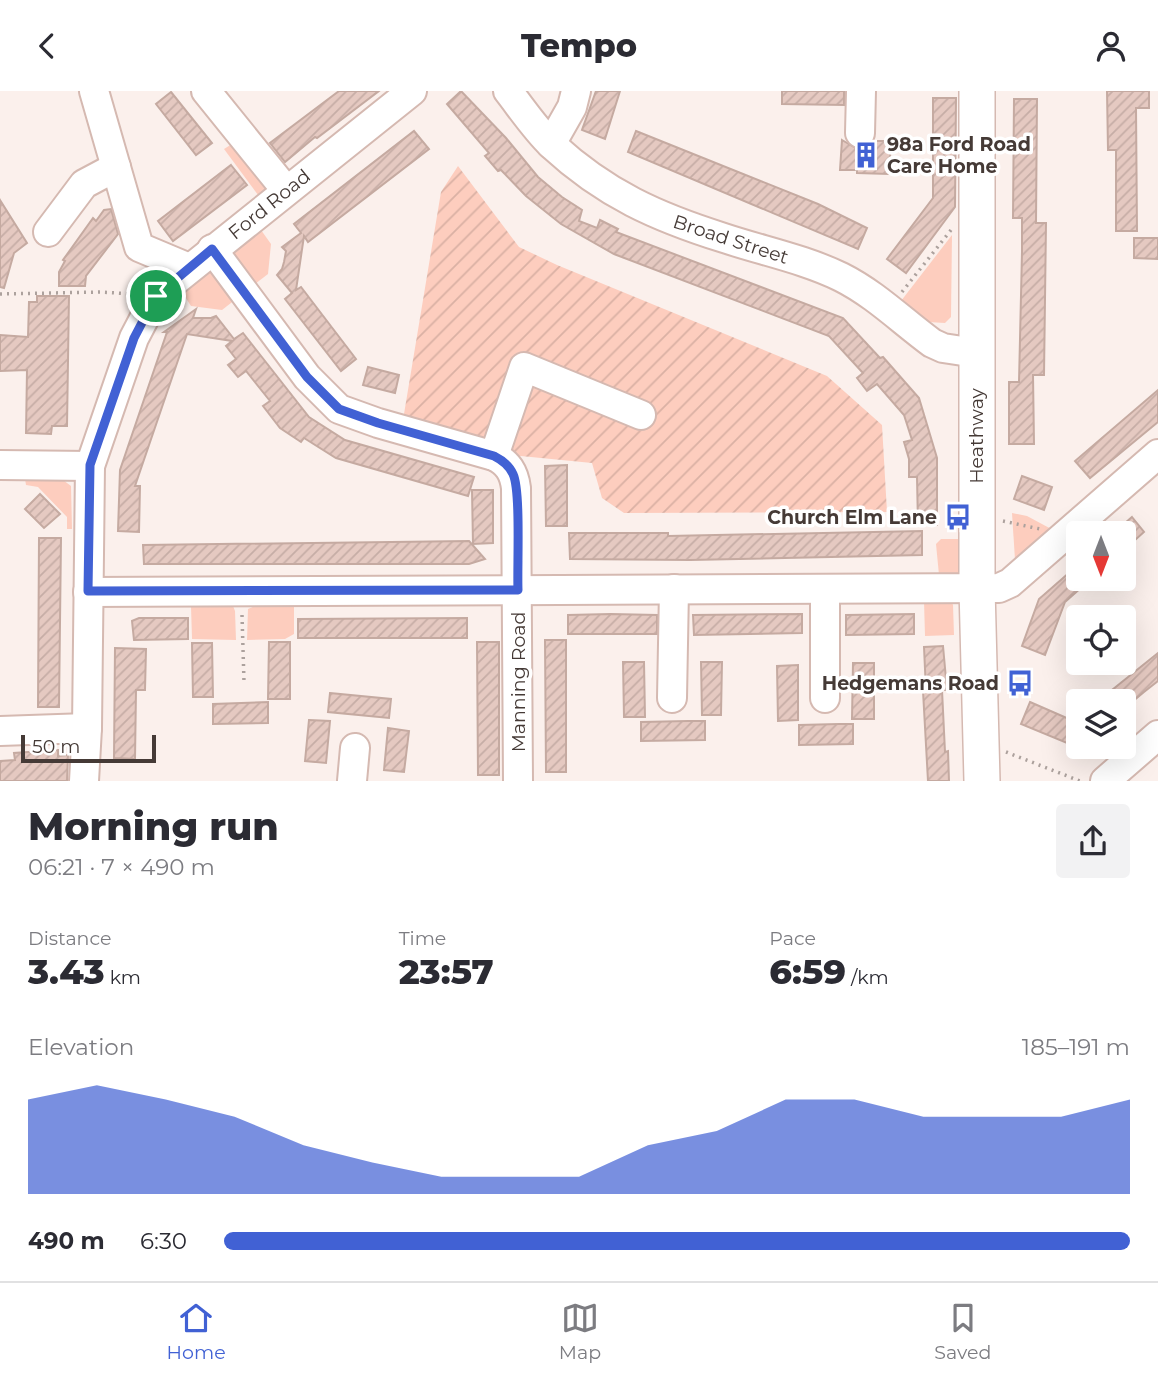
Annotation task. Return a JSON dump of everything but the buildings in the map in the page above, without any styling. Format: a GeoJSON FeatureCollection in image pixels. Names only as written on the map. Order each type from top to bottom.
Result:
{"type":"FeatureCollection","features":[{"type":"Feature","properties":{"kind":"main road","name":"Heathway"},"geometry":{"type":"LineString","coordinates":[[977,91],[976,522],[982,781]]}},
{"type":"Feature","properties":{"kind":"street"},"geometry":{"type":"LineString","coordinates":[[94,91],[139,247],[189,268]]}},
{"type":"Feature","properties":{"kind":"street"},"geometry":{"type":"LineString","coordinates":[[206,91],[286,190]]}},
{"type":"Feature","properties":{"kind":"street","name":"Broad Street"},"geometry":{"type":"LineString","coordinates":[[508,91],[551,144],[623,199],[655,214],[701,230],[816,266],[860,288],[932,343],[943,348],[976,353]]}},
{"type":"Feature","properties":{"kind":"street"},"geometry":{"type":"LineString","coordinates":[[551,144],[572,107],[576,91]]}},
{"type":"Feature","properties":{"kind":"street"},"geometry":{"type":"LineString","coordinates":[[860,133],[861,91]]}},
{"type":"Feature","properties":{"kind":"street","name":"Ford Road"},"geometry":{"type":"LineString","coordinates":[[84,781],[90,465],[134,338],[156,296],[212,249],[257,217],[404,93]]}},
{"type":"Feature","properties":{"kind":"street"},"geometry":{"type":"LineString","coordinates":[[48,232],[85,184],[116,167]]}},
{"type":"Feature","properties":{"kind":"street"},"geometry":{"type":"LineString","coordinates":[[212,249],[307,377],[339,409],[494,456],[524,367],[641,415]]}},
{"type":"Feature","properties":{"kind":"street"},"geometry":{"type":"LineString","coordinates":[[88,591],[999,588],[1010,583],[1158,454]]}},
{"type":"Feature","properties":{"kind":"street","name":"Manning Road"},"geometry":{"type":"LineString","coordinates":[[494,456],[504,461],[515,478],[518,781]]}},
{"type":"Feature","properties":{"kind":"street"},"geometry":{"type":"LineString","coordinates":[[0,465],[90,465]]}},
{"type":"Feature","properties":{"kind":"street"},"geometry":{"type":"LineString","coordinates":[[671,698],[674,589]]}},
{"type":"Feature","properties":{"kind":"street"},"geometry":{"type":"LineString","coordinates":[[825,589],[825,698]]}},
{"type":"Feature","properties":{"kind":"street"},"geometry":{"type":"LineString","coordinates":[[0,731],[87,728]]}},
{"type":"Feature","properties":{"kind":"street"},"geometry":{"type":"LineString","coordinates":[[1105,781],[1134,768],[1158,735]]}},
{"type":"Feature","properties":{"kind":"street"},"geometry":{"type":"LineString","coordinates":[[352,781],[355,748]]}},
{"type":"Feature","properties":{"kind":"path"},"geometry":{"type":"LineString","coordinates":[[890,311],[954,226],[976,223]]}},
{"type":"Feature","properties":{"kind":"path"},"geometry":{"type":"LineString","coordinates":[[0,294],[101,292],[156,296]]}},
{"type":"Feature","properties":{"kind":"path"},"geometry":{"type":"LineString","coordinates":[[976,522],[1007,521],[1034,527],[1058,541]]}},
{"type":"Feature","properties":{"kind":"path"},"geometry":{"type":"LineString","coordinates":[[242,591],[244,682]]}},
{"type":"Feature","properties":{"kind":"path"},"geometry":{"type":"LineString","coordinates":[[980,745],[1080,781]]}},
{"type":"Feature","properties":{"kind":"shaded area"},"geometry":{"type":"Polygon","coordinates":[[[240,139],[275,182],[261,199],[224,149],[240,139]]]}},
{"type":"Feature","properties":{"kind":"shaded area"},"geometry":{"type":"Polygon","coordinates":[[[458,166],[519,247],[827,376],[882,425],[887,512],[624,513],[602,498],[592,463],[500,454],[402,426],[441,192],[458,166]]]}},
{"type":"Feature","properties":{"kind":"shaded area"},"geometry":{"type":"Polygon","coordinates":[[[261,230],[271,244],[268,274],[255,284],[232,255],[261,230]]]}},
{"type":"Feature","properties":{"kind":"shaded area"},"geometry":{"type":"Polygon","coordinates":[[[952,235],[951,317],[945,323],[928,322],[901,301],[952,235]]]}},
{"type":"Feature","properties":{"kind":"shaded area"},"geometry":{"type":"Polygon","coordinates":[[[203,273],[214,273],[236,299],[222,310],[191,306],[182,292],[203,273]]]}},
{"type":"Feature","properties":{"kind":"shaded area"},"geometry":{"type":"Polygon","coordinates":[[[25,479],[63,480],[71,486],[72,529],[67,529],[67,517],[38,487],[26,485],[25,479]]]}},
{"type":"Feature","properties":{"kind":"shaded area"},"geometry":{"type":"Polygon","coordinates":[[[1012,513],[1027,516],[1055,531],[1018,561],[1015,560],[1012,513]]]}},
{"type":"Feature","properties":{"kind":"shaded area"},"geometry":{"type":"Polygon","coordinates":[[[941,539],[967,539],[967,574],[939,575],[936,544],[941,539]]]}},
{"type":"Feature","properties":{"kind":"shaded area"},"geometry":{"type":"Polygon","coordinates":[[[924,601],[951,601],[954,635],[925,636],[924,601]]]}},
{"type":"Feature","properties":{"kind":"shaded area"},"geometry":{"type":"Polygon","coordinates":[[[191,606],[233,606],[236,640],[192,639],[191,606]]]}},
{"type":"Feature","properties":{"kind":"shaded area"},"geometry":{"type":"Polygon","coordinates":[[[255,606],[294,606],[294,634],[285,639],[247,640],[248,609],[255,606]]]}},
{"type":"Feature","properties":{"kind":"place","name":"98a Ford Road Care Home"},"geometry":{"type":"Point","coordinates":[866,155]}},
{"type":"Feature","properties":{"kind":"place","name":"Church Elm Lane"},"geometry":{"type":"Point","coordinates":[958,517]}},
{"type":"Feature","properties":{"kind":"place","name":"Hedgemans Road"},"geometry":{"type":"Point","coordinates":[1020,683]}},
{"type":"Feature","properties":{"kind":"route"},"geometry":{"type":"LineString","coordinates":[[212,249],[307,377],[339,409],[504,461],[515,478],[518,590],[88,591],[90,465],[134,338],[156,296],[212,249]]}}]}
